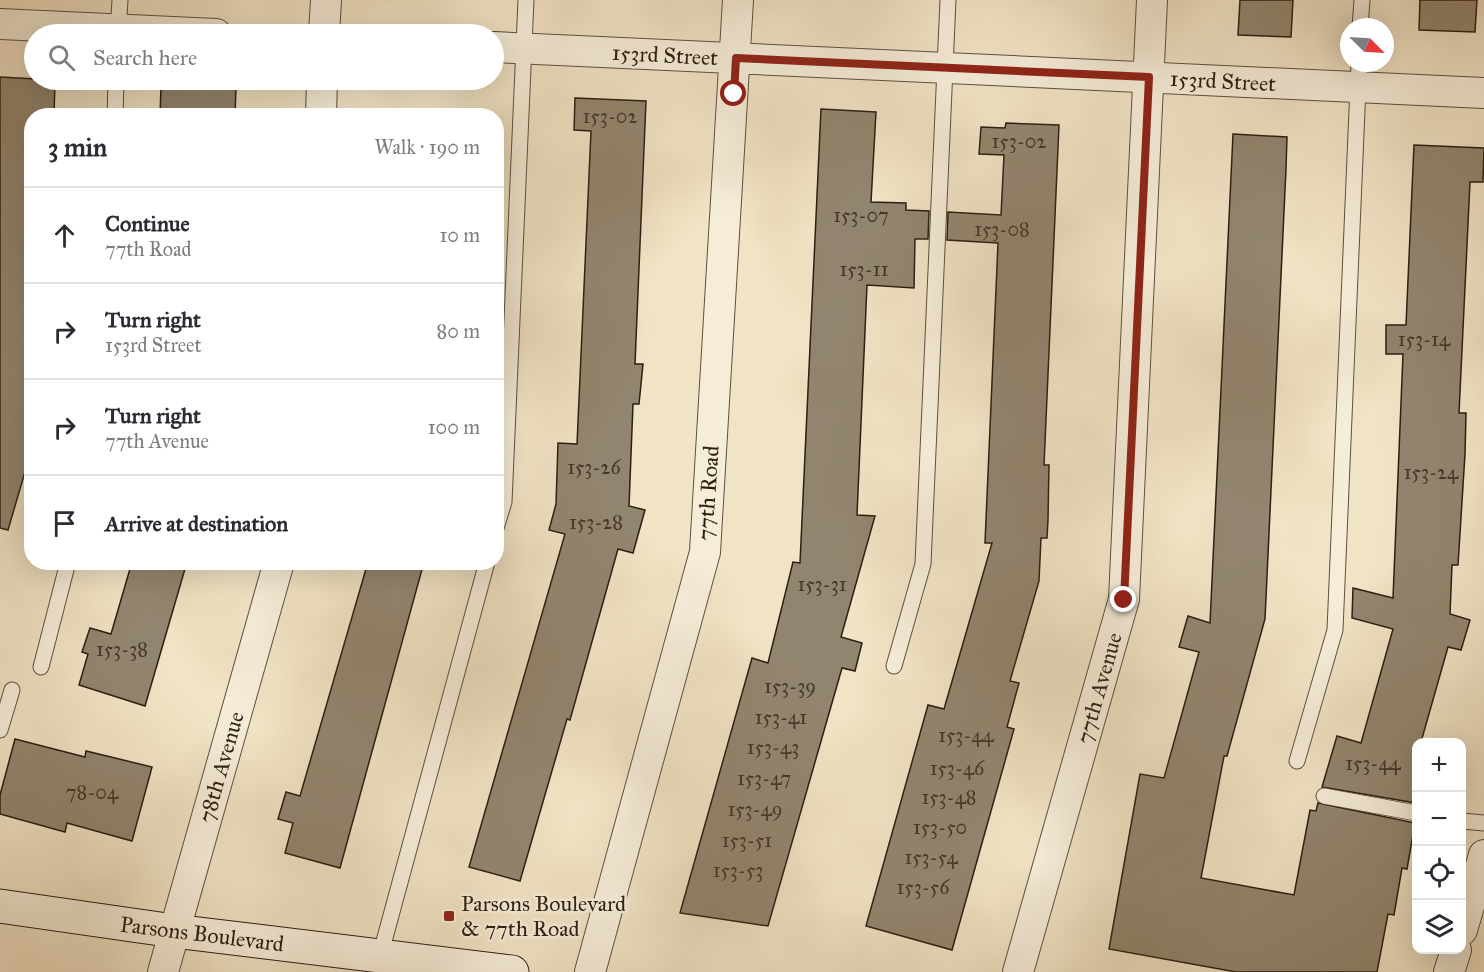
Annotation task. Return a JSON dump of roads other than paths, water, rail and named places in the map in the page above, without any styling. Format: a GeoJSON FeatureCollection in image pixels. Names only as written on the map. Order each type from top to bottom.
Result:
{"type":"FeatureCollection","features":[{"type":"Feature","properties":{"kind":"main road","name":"Parsons Boulevard"},"geometry":{"type":"LineString","coordinates":[[0,906],[174,931],[512,972]]}},
{"type":"Feature","properties":{"kind":"street"},"geometry":{"type":"LineString","coordinates":[[325,24],[326,0]]}},
{"type":"Feature","properties":{"kind":"street","name":"77th Road"},"geometry":{"type":"LineString","coordinates":[[590,972],[705,552],[738,0]]}},
{"type":"Feature","properties":{"kind":"street","name":"77th Avenue"},"geometry":{"type":"LineString","coordinates":[[1018,972],[1124,600],[1152,0]]}},
{"type":"Feature","properties":{"kind":"street"},"geometry":{"type":"LineString","coordinates":[[0,24],[24,26]]}},
{"type":"Feature","properties":{"kind":"street","name":"153rd Street"},"geometry":{"type":"LineString","coordinates":[[504,47],[1149,77],[1358,75],[1484,93]]}},
{"type":"Feature","properties":{"kind":"street"},"geometry":{"type":"LineString","coordinates":[[321,108],[322,90]]}},
{"type":"Feature","properties":{"kind":"street","name":"78th Avenue"},"geometry":{"type":"LineString","coordinates":[[163,972],[277,570]]}},
{"type":"Feature","properties":{"kind":"street"},"geometry":{"type":"LineString","coordinates":[[1466,914],[1484,855]]}},
{"type":"Feature","properties":{"kind":"street"},"geometry":{"type":"LineString","coordinates":[[1449,972],[1455,954]]}},
{"type":"Feature","properties":{"kind":"lane"},"geometry":{"type":"LineString","coordinates":[[118,24],[120,0]]}},
{"type":"Feature","properties":{"kind":"lane"},"geometry":{"type":"LineString","coordinates":[[504,502],[526,0]]}},
{"type":"Feature","properties":{"kind":"lane"},"geometry":{"type":"LineString","coordinates":[[894,666],[923,564],[948,0]]}},
{"type":"Feature","properties":{"kind":"lane"},"geometry":{"type":"LineString","coordinates":[[1361,18],[1362,0]]}},
{"type":"Feature","properties":{"kind":"lane"},"geometry":{"type":"LineString","coordinates":[[1297,761],[1335,630],[1358,75]]}},
{"type":"Feature","properties":{"kind":"lane"},"geometry":{"type":"LineString","coordinates":[[115,108],[116,90]]}},
{"type":"Feature","properties":{"kind":"lane"},"geometry":{"type":"LineString","coordinates":[[41,668],[67,570]]}},
{"type":"Feature","properties":{"kind":"lane"},"geometry":{"type":"LineString","coordinates":[[380,956],[485,570]]}},
{"type":"Feature","properties":{"kind":"lane"},"geometry":{"type":"LineString","coordinates":[[0,730],[12,690]]}},
{"type":"Feature","properties":{"kind":"lane"},"geometry":{"type":"LineString","coordinates":[[1323,796],[1412,812]]}},
{"type":"Feature","properties":{"kind":"lane"},"geometry":{"type":"LineString","coordinates":[[1466,821],[1484,823]]}},
{"type":"Feature","properties":{"kind":"place","name":"Parsons Boulevard & 77th Road"},"geometry":{"type":"Point","coordinates":[449,916]}}]}
